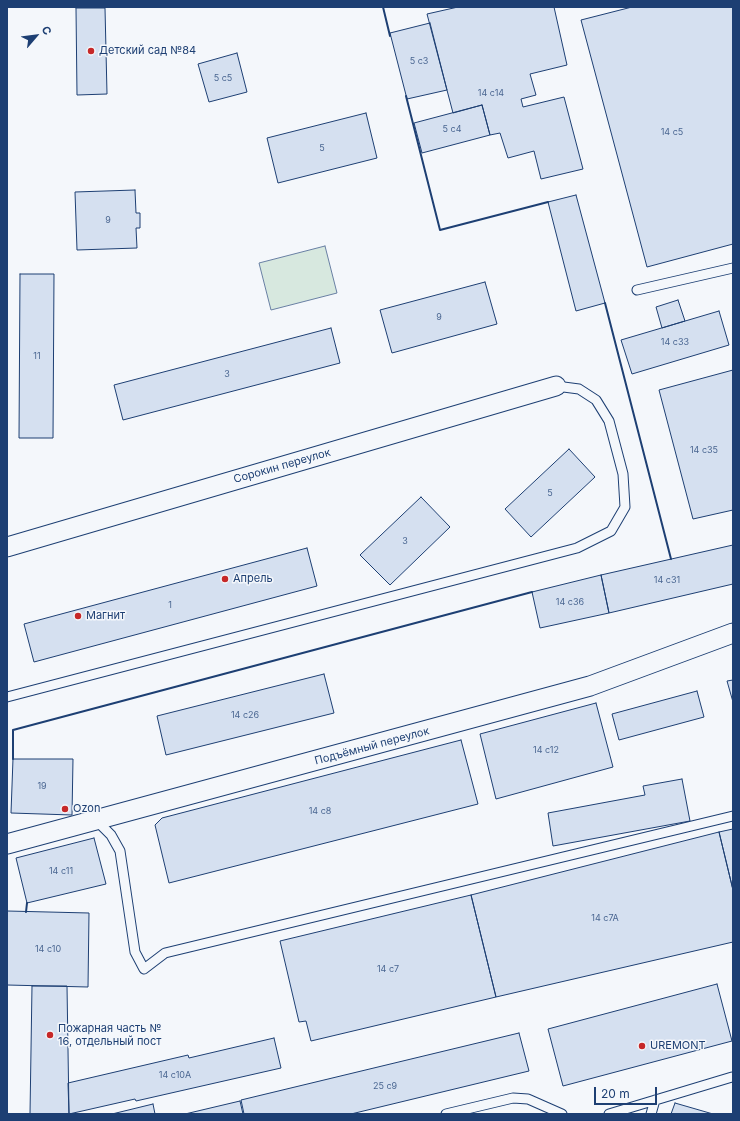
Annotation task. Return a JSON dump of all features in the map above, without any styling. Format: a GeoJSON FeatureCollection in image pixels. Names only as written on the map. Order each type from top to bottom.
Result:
{"type":"FeatureCollection","features":[{"type":"Feature","properties":{"kind":"street","name":"Сорокин переулок"},"geometry":{"type":"LineString","coordinates":[[7,547],[556,386]]}},
{"type":"Feature","properties":{"kind":"street","name":"Подъёмный переулок"},"geometry":{"type":"LineString","coordinates":[[7,844],[590,686],[733,633]]}},
{"type":"Feature","properties":{"kind":"lane"},"geometry":{"type":"LineString","coordinates":[[637,290],[733,268]]}},
{"type":"Feature","properties":{"kind":"lane"},"geometry":{"type":"LineString","coordinates":[[7,696],[577,548],[611,531],[625,507],[623,474],[609,421],[596,400],[579,389],[556,386]]}},
{"type":"Feature","properties":{"kind":"lane"},"geometry":{"type":"LineString","coordinates":[[96,821],[111,835],[120,851],[135,952],[144,969],[165,953],[733,816]]}},
{"type":"Feature","properties":{"kind":"lane"},"geometry":{"type":"LineString","coordinates":[[609,1114],[732,1078]]}},
{"type":"Feature","properties":{"kind":"lane"},"geometry":{"type":"LineString","coordinates":[[446,1114],[513,1098],[528,1099],[562,1114]]}},
{"type":"Feature","properties":{"kind":"lane"},"geometry":{"type":"LineString","coordinates":[[651,1114],[655,1100]]}},
{"type":"Feature","properties":{"kind":"shaded area"},"geometry":{"type":"Polygon","coordinates":[[[325,246],[337,293],[271,310],[259,263],[325,246]]]}},
{"type":"Feature","properties":{"kind":"building"},"geometry":{"type":"Polygon","coordinates":[[[458,7],[554,7],[567,65],[530,74],[536,95],[521,99],[523,107],[564,97],[583,169],[541,179],[534,151],[508,158],[500,133],[490,135],[482,105],[453,113],[427,14],[458,7]]]}},
{"type":"Feature","properties":{"kind":"building"},"geometry":{"type":"Polygon","coordinates":[[[632,7],[733,7],[733,244],[647,267],[581,20],[632,7]]]}},
{"type":"Feature","properties":{"kind":"building","name":"Детский сад №84"},"geometry":{"type":"Polygon","coordinates":[[[76,8],[105,8],[107,94],[77,95],[76,8]]]}},
{"type":"Feature","properties":{"kind":"building"},"geometry":{"type":"Polygon","coordinates":[[[430,23],[447,90],[407,99],[390,33],[430,23]]]}},
{"type":"Feature","properties":{"kind":"building"},"geometry":{"type":"Polygon","coordinates":[[[237,53],[247,92],[209,102],[198,64],[237,53]]]}},
{"type":"Feature","properties":{"kind":"building"},"geometry":{"type":"Polygon","coordinates":[[[482,105],[490,135],[422,153],[414,123],[482,105]]]}},
{"type":"Feature","properties":{"kind":"building"},"geometry":{"type":"Polygon","coordinates":[[[366,113],[377,158],[278,183],[267,138],[366,113]]]}},
{"type":"Feature","properties":{"kind":"building"},"geometry":{"type":"Polygon","coordinates":[[[135,190],[136,213],[140,213],[140,228],[136,228],[137,248],[77,250],[75,192],[135,190]]]}},
{"type":"Feature","properties":{"kind":"building"},"geometry":{"type":"Polygon","coordinates":[[[576,195],[605,303],[576,311],[548,202],[576,195]]]}},
{"type":"Feature","properties":{"kind":"building"},"geometry":{"type":"Polygon","coordinates":[[[20,274],[54,274],[53,438],[19,438],[20,274]]]}},
{"type":"Feature","properties":{"kind":"building"},"geometry":{"type":"Polygon","coordinates":[[[485,282],[497,324],[392,353],[380,310],[485,282]]]}},
{"type":"Feature","properties":{"kind":"building"},"geometry":{"type":"Polygon","coordinates":[[[678,300],[685,321],[662,328],[656,307],[678,300]]]}},
{"type":"Feature","properties":{"kind":"building"},"geometry":{"type":"Polygon","coordinates":[[[719,311],[729,345],[632,374],[621,340],[719,311]]]}},
{"type":"Feature","properties":{"kind":"building"},"geometry":{"type":"Polygon","coordinates":[[[331,328],[340,363],[123,420],[114,385],[331,328]]]}},
{"type":"Feature","properties":{"kind":"building"},"geometry":{"type":"Polygon","coordinates":[[[733,370],[733,510],[693,519],[659,390],[733,370]]]}},
{"type":"Feature","properties":{"kind":"building"},"geometry":{"type":"Polygon","coordinates":[[[569,449],[595,477],[531,537],[505,509],[569,449]]]}},
{"type":"Feature","properties":{"kind":"building"},"geometry":{"type":"Polygon","coordinates":[[[421,497],[450,527],[390,585],[360,555],[421,497]]]}},
{"type":"Feature","properties":{"kind":"building"},"geometry":{"type":"Polygon","coordinates":[[[733,545],[733,584],[609,613],[601,575],[733,545]]]}},
{"type":"Feature","properties":{"kind":"building"},"geometry":{"type":"Polygon","coordinates":[[[307,548],[317,586],[34,662],[24,624],[307,548]]]}},
{"type":"Feature","properties":{"kind":"building"},"geometry":{"type":"Polygon","coordinates":[[[601,575],[609,613],[540,628],[532,592],[601,575]]]}},
{"type":"Feature","properties":{"kind":"building"},"geometry":{"type":"Polygon","coordinates":[[[324,674],[334,713],[166,755],[157,716],[324,674]]]}},
{"type":"Feature","properties":{"kind":"building"},"geometry":{"type":"Polygon","coordinates":[[[733,680],[733,702],[727,681],[733,680]]]}},
{"type":"Feature","properties":{"kind":"building"},"geometry":{"type":"Polygon","coordinates":[[[697,691],[704,717],[619,740],[612,714],[697,691]]]}},
{"type":"Feature","properties":{"kind":"building"},"geometry":{"type":"Polygon","coordinates":[[[596,703],[613,767],[496,799],[480,734],[596,703]]]}},
{"type":"Feature","properties":{"kind":"building"},"geometry":{"type":"Polygon","coordinates":[[[461,740],[478,804],[169,883],[155,825],[162,818],[461,740]]]}},
{"type":"Feature","properties":{"kind":"building"},"geometry":{"type":"Polygon","coordinates":[[[13,759],[73,759],[72,815],[11,813],[13,759]]]}},
{"type":"Feature","properties":{"kind":"building"},"geometry":{"type":"Polygon","coordinates":[[[682,779],[690,821],[553,846],[548,813],[645,795],[643,786],[682,779]]]}},
{"type":"Feature","properties":{"kind":"building"},"geometry":{"type":"Polygon","coordinates":[[[733,829],[733,890],[719,832],[733,829]]]}},
{"type":"Feature","properties":{"kind":"building"},"geometry":{"type":"Polygon","coordinates":[[[719,832],[733,890],[733,942],[496,997],[471,895],[719,832]]]}},
{"type":"Feature","properties":{"kind":"building"},"geometry":{"type":"Polygon","coordinates":[[[94,838],[106,884],[27,903],[16,858],[94,838]]]}},
{"type":"Feature","properties":{"kind":"building"},"geometry":{"type":"Polygon","coordinates":[[[471,895],[496,997],[311,1041],[306,1021],[299,1022],[280,941],[471,895]]]}},
{"type":"Feature","properties":{"kind":"building"},"geometry":{"type":"Polygon","coordinates":[[[7,911],[89,913],[88,987],[7,985],[7,911]]]}},
{"type":"Feature","properties":{"kind":"building"},"geometry":{"type":"Polygon","coordinates":[[[717,984],[732,1041],[563,1086],[548,1029],[717,984]]]}},
{"type":"Feature","properties":{"kind":"building","name":"Пожарная часть № 16, отдельный пост"},"geometry":{"type":"Polygon","coordinates":[[[32,986],[67,986],[69,1114],[30,1114],[32,986]]]}},
{"type":"Feature","properties":{"kind":"building"},"geometry":{"type":"Polygon","coordinates":[[[519,1033],[529,1071],[351,1114],[244,1114],[241,1100],[519,1033]]]}},
{"type":"Feature","properties":{"kind":"building"},"geometry":{"type":"Polygon","coordinates":[[[274,1038],[281,1068],[136,1101],[135,1099],[69,1114],[68,1083],[188,1055],[189,1058],[274,1038]]]}},
{"type":"Feature","properties":{"kind":"building"},"geometry":{"type":"Polygon","coordinates":[[[240,1101],[243,1114],[185,1114],[240,1101]]]}},
{"type":"Feature","properties":{"kind":"building"},"geometry":{"type":"Polygon","coordinates":[[[675,1103],[713,1114],[671,1114],[675,1103]]]}},
{"type":"Feature","properties":{"kind":"building"},"geometry":{"type":"Polygon","coordinates":[[[153,1104],[155,1114],[112,1114],[153,1104]]]}},
{"type":"Feature","properties":{"kind":"wall"},"geometry":{"type":"LineString","coordinates":[[383,7],[390,36]]}},
{"type":"Feature","properties":{"kind":"wall"},"geometry":{"type":"LineString","coordinates":[[406,96],[440,230],[548,202]]}},
{"type":"Feature","properties":{"kind":"wall"},"geometry":{"type":"LineString","coordinates":[[605,303],[671,559]]}},
{"type":"Feature","properties":{"kind":"wall"},"geometry":{"type":"LineString","coordinates":[[13,759],[13,730],[532,592]]}},
{"type":"Feature","properties":{"kind":"wall"},"geometry":{"type":"LineString","coordinates":[[26,912],[27,903]]}},
{"type":"Feature","properties":{"kind":"place","name":"Детский сад №84"},"geometry":{"type":"Point","coordinates":[91,51]}},
{"type":"Feature","properties":{"kind":"place","name":"Апрель"},"geometry":{"type":"Point","coordinates":[225,579]}},
{"type":"Feature","properties":{"kind":"place","name":"Магнит"},"geometry":{"type":"Point","coordinates":[78,616]}},
{"type":"Feature","properties":{"kind":"place","name":"Ozon"},"geometry":{"type":"Point","coordinates":[65,809]}},
{"type":"Feature","properties":{"kind":"place","name":"Пожарная часть № 16, отдельный пост"},"geometry":{"type":"Point","coordinates":[50,1035]}},
{"type":"Feature","properties":{"kind":"place","name":"UREMONT"},"geometry":{"type":"Point","coordinates":[642,1046]}}]}
